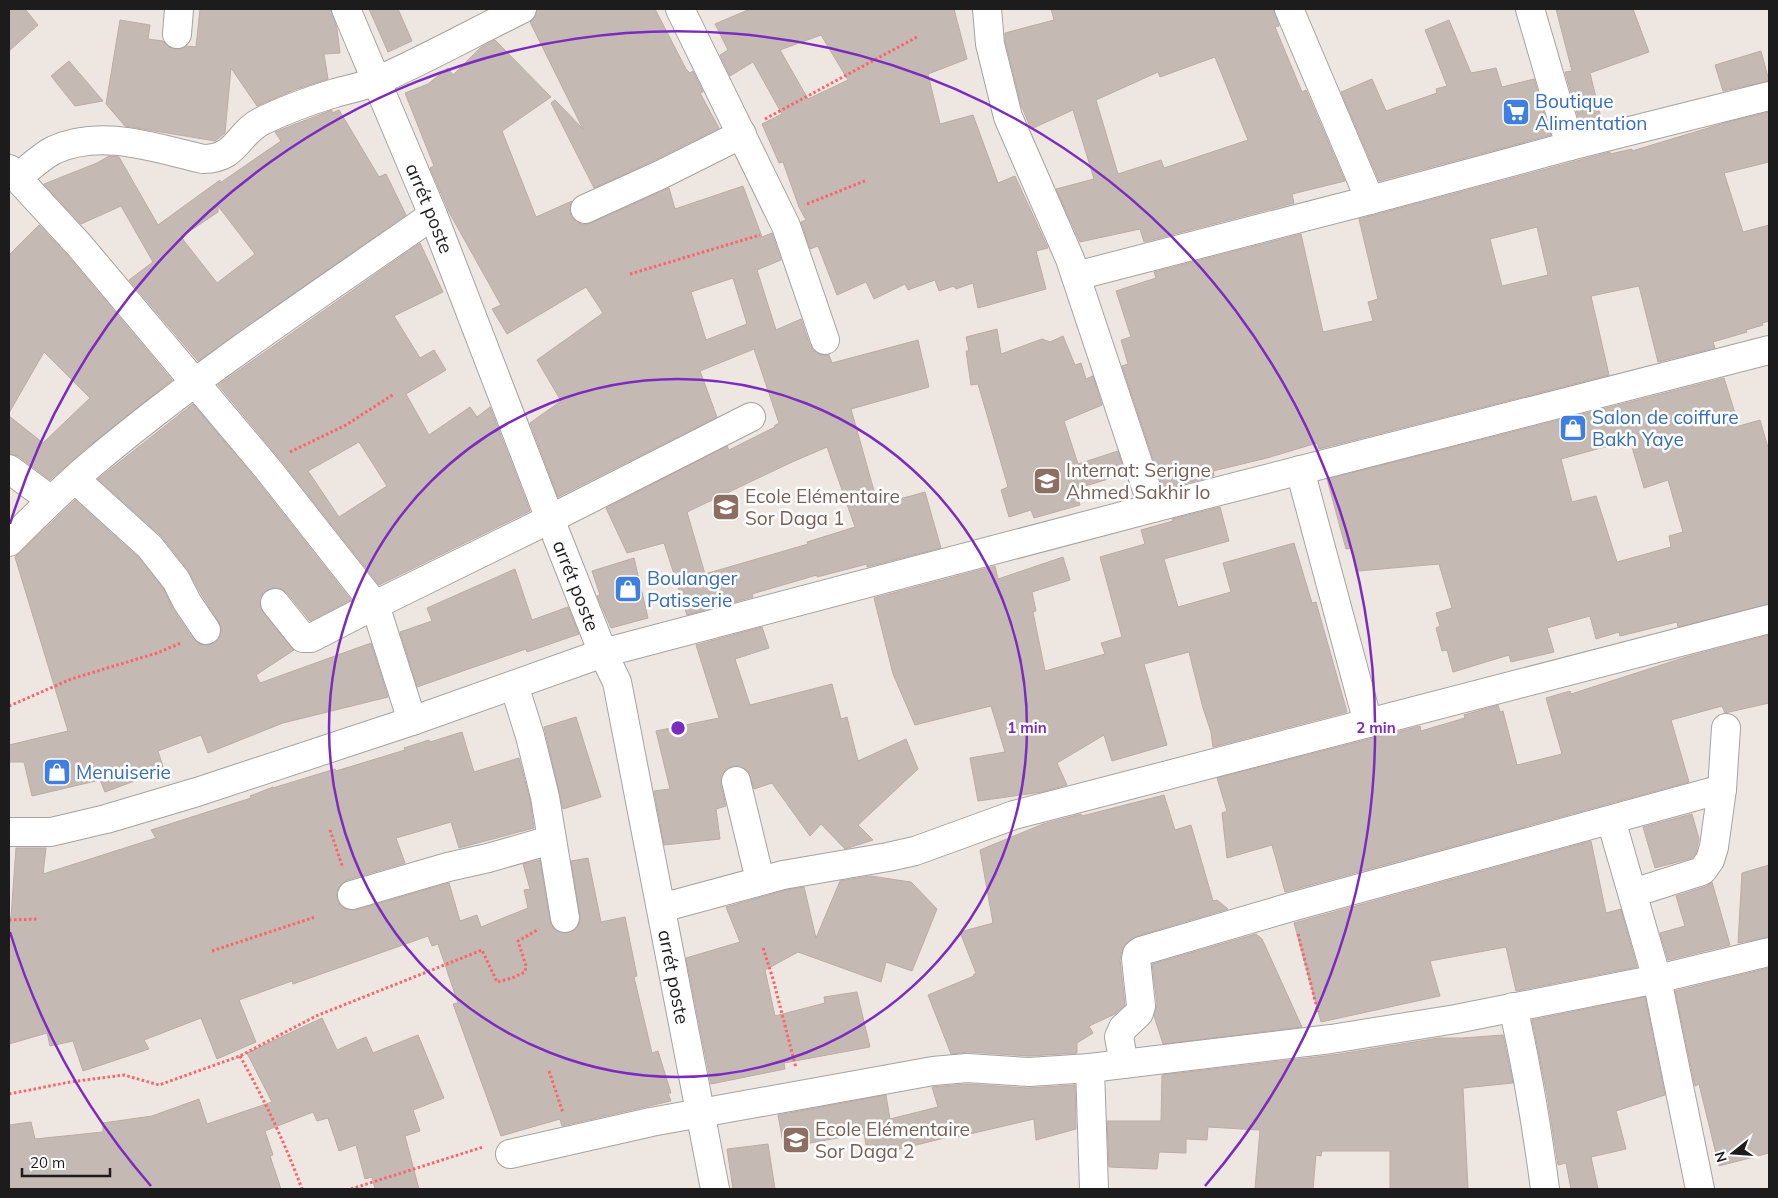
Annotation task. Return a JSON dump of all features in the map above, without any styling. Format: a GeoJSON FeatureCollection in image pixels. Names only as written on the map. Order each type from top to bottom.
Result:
{"type":"FeatureCollection","features":[{"type":"Feature","properties":{"kind":"street","name":"arrét poste"},"geometry":{"type":"LineString","coordinates":[[346,9],[433,215],[550,520],[603,653],[617,682],[715,1189]]}},
{"type":"Feature","properties":{"kind":"street"},"geometry":{"type":"LineString","coordinates":[[412,721],[375,605],[267,468],[79,245],[13,174],[65,146],[101,139],[203,159],[214,159],[233,150],[250,129],[263,120],[322,97],[377,81],[522,9]]}},
{"type":"Feature","properties":{"kind":"street"},"geometry":{"type":"LineString","coordinates":[[680,9],[783,220],[824,340]]}},
{"type":"Feature","properties":{"kind":"street"},"geometry":{"type":"LineString","coordinates":[[987,9],[990,44],[1008,117],[1070,259],[1153,508]]}},
{"type":"Feature","properties":{"kind":"street"},"geometry":{"type":"LineString","coordinates":[[1290,9],[1370,200]]}},
{"type":"Feature","properties":{"kind":"street"},"geometry":{"type":"LineString","coordinates":[[1530,9],[1570,146]]}},
{"type":"Feature","properties":{"kind":"street"},"geometry":{"type":"LineString","coordinates":[[1076,276],[1570,146],[1769,96]]}},
{"type":"Feature","properties":{"kind":"street"},"geometry":{"type":"LineString","coordinates":[[584,209],[660,175],[741,133]]}},
{"type":"Feature","properties":{"kind":"street"},"geometry":{"type":"LineString","coordinates":[[9,542],[74,479],[195,383],[433,215]]}},
{"type":"Feature","properties":{"kind":"street"},"geometry":{"type":"LineString","coordinates":[[9,832],[51,832],[106,819],[198,792],[412,721],[603,653],[1153,508],[1769,350]]}},
{"type":"Feature","properties":{"kind":"street"},"geometry":{"type":"LineString","coordinates":[[275,602],[303,638],[311,638],[550,520],[751,417]]}},
{"type":"Feature","properties":{"kind":"street"},"geometry":{"type":"LineString","coordinates":[[9,469],[51,500]]}},
{"type":"Feature","properties":{"kind":"street"},"geometry":{"type":"LineString","coordinates":[[1300,470],[1368,723]]}},
{"type":"Feature","properties":{"kind":"street"},"geometry":{"type":"LineString","coordinates":[[74,479],[150,547],[176,580],[187,602],[206,630]]}},
{"type":"Feature","properties":{"kind":"street"},"geometry":{"type":"LineString","coordinates":[[661,908],[760,880],[888,858],[915,851],[1014,815],[1769,619]]}},
{"type":"Feature","properties":{"kind":"street"},"geometry":{"type":"LineString","coordinates":[[514,685],[532,744],[545,797],[565,918]]}},
{"type":"Feature","properties":{"kind":"street"},"geometry":{"type":"LineString","coordinates":[[1633,892],[1702,871],[1710,860],[1714,847],[1722,789],[1726,728]]}},
{"type":"Feature","properties":{"kind":"street"},"geometry":{"type":"LineString","coordinates":[[736,781],[760,880]]}},
{"type":"Feature","properties":{"kind":"street"},"geometry":{"type":"LineString","coordinates":[[1124,1064],[1119,1037],[1123,1028],[1139,1013],[1141,1006],[1136,959],[1137,954],[1141,951],[1291,907],[1722,789]]}},
{"type":"Feature","properties":{"kind":"street"},"geometry":{"type":"LineString","coordinates":[[1611,820],[1657,979],[1700,1189]]}},
{"type":"Feature","properties":{"kind":"street"},"geometry":{"type":"LineString","coordinates":[[352,895],[551,840]]}},
{"type":"Feature","properties":{"kind":"street"},"geometry":{"type":"LineString","coordinates":[[510,1154],[701,1113],[950,1069],[966,1068],[1029,1072],[1090,1068],[1325,1039],[1456,1019],[1657,979],[1769,952]]}},
{"type":"Feature","properties":{"kind":"street"},"geometry":{"type":"LineString","coordinates":[[1513,1007],[1528,1072],[1545,1189]]}},
{"type":"Feature","properties":{"kind":"street"},"geometry":{"type":"LineString","coordinates":[[1090,1068],[1094,1189]]}},
{"type":"Feature","properties":{"kind":"path"},"geometry":{"type":"LineString","coordinates":[[741,133],[917,37]]}},
{"type":"Feature","properties":{"kind":"path"},"geometry":{"type":"LineString","coordinates":[[630,274],[722,247],[868,180]]}},
{"type":"Feature","properties":{"kind":"path"},"geometry":{"type":"LineString","coordinates":[[267,468],[290,452],[346,425],[394,394]]}},
{"type":"Feature","properties":{"kind":"path"},"geometry":{"type":"LineString","coordinates":[[9,706],[71,679],[157,654],[206,630]]}},
{"type":"Feature","properties":{"kind":"path"},"geometry":{"type":"LineString","coordinates":[[330,830],[352,895]]}},
{"type":"Feature","properties":{"kind":"path"},"geometry":{"type":"LineString","coordinates":[[1291,907],[1325,1039]]}},
{"type":"Feature","properties":{"kind":"path"},"geometry":{"type":"LineString","coordinates":[[212,951],[315,917]]}},
{"type":"Feature","properties":{"kind":"path"},"geometry":{"type":"LineString","coordinates":[[9,1094],[124,1075],[159,1085],[240,1056],[316,1016],[482,950],[497,982],[512,978],[525,972],[526,966],[518,941],[539,929],[565,918]]}},
{"type":"Feature","properties":{"kind":"path"},"geometry":{"type":"LineString","coordinates":[[9,920],[39,919]]}},
{"type":"Feature","properties":{"kind":"path"},"geometry":{"type":"LineString","coordinates":[[763,948],[783,1013],[802,1095]]}},
{"type":"Feature","properties":{"kind":"path"},"geometry":{"type":"LineString","coordinates":[[240,1056],[266,1102],[302,1189]]}},
{"type":"Feature","properties":{"kind":"path"},"geometry":{"type":"LineString","coordinates":[[549,1071],[571,1140]]}},
{"type":"Feature","properties":{"kind":"path"},"geometry":{"type":"LineString","coordinates":[[351,1189],[485,1146],[501,1143],[510,1154]]}},
{"type":"Feature","properties":{"kind":"building"},"geometry":{"type":"Polygon","coordinates":[[[9,9],[25,9],[38,25],[9,51],[9,9]]]}},
{"type":"Feature","properties":{"kind":"building"},"geometry":{"type":"Polygon","coordinates":[[[200,9],[331,9],[337,29],[340,53],[324,54],[328,79],[294,90],[257,106],[231,68],[225,133],[215,141],[125,126],[106,104],[120,20],[150,25],[148,39],[163,41],[169,47],[175,49],[187,46],[196,47],[200,9]]]}},
{"type":"Feature","properties":{"kind":"building"},"geometry":{"type":"Polygon","coordinates":[[[369,9],[398,9],[412,41],[388,52],[369,9]]]}},
{"type":"Feature","properties":{"kind":"building"},"geometry":{"type":"Polygon","coordinates":[[[537,9],[655,9],[686,69],[690,73],[693,71],[703,92],[700,93],[719,128],[594,188],[551,103],[555,100],[583,129],[530,22],[535,17],[537,9]]]}},
{"type":"Feature","properties":{"kind":"building"},"geometry":{"type":"Polygon","coordinates":[[[750,9],[954,9],[967,59],[928,74],[940,124],[973,115],[998,183],[1015,176],[1048,248],[1036,251],[1046,289],[978,308],[973,283],[956,289],[954,286],[939,291],[935,280],[908,290],[905,284],[874,299],[866,282],[837,295],[818,246],[810,249],[801,222],[806,220],[799,207],[783,162],[779,163],[762,124],[782,114],[753,62],[730,76],[720,55],[728,50],[715,24],[750,9]],[[821,35],[780,50],[808,99],[848,80],[821,35]]]}},
{"type":"Feature","properties":{"kind":"building"},"geometry":{"type":"Polygon","coordinates":[[[1051,9],[1274,9],[1279,26],[1275,27],[1302,92],[1306,90],[1345,181],[1292,194],[1294,203],[1144,242],[1140,229],[1080,242],[1056,189],[1094,179],[1073,110],[1031,129],[1021,105],[1005,41],[1005,33],[1054,20],[1051,9]],[[1215,57],[1160,77],[1158,72],[1096,100],[1118,174],[1161,160],[1164,168],[1248,140],[1215,57]]]}},
{"type":"Feature","properties":{"kind":"building"},"geometry":{"type":"Polygon","coordinates":[[[1556,9],[1633,9],[1649,52],[1590,73],[1602,122],[1581,127],[1565,72],[1572,71],[1556,9]]]}},
{"type":"Feature","properties":{"kind":"building"},"geometry":{"type":"Polygon","coordinates":[[[1449,20],[1471,73],[1496,68],[1502,87],[1534,79],[1551,135],[1379,181],[1341,92],[1372,79],[1386,111],[1437,93],[1436,89],[1447,86],[1425,30],[1449,20]]]}},
{"type":"Feature","properties":{"kind":"building"},"geometry":{"type":"Polygon","coordinates":[[[495,40],[551,97],[502,131],[536,217],[572,201],[569,208],[571,216],[576,222],[584,225],[669,188],[675,209],[743,186],[762,237],[772,233],[781,260],[757,270],[776,330],[801,319],[814,351],[822,355],[829,355],[832,363],[918,340],[929,387],[851,409],[878,505],[925,492],[941,548],[867,567],[867,564],[817,577],[817,575],[752,594],[753,597],[687,615],[664,543],[627,553],[606,508],[727,446],[729,450],[775,427],[779,423],[754,349],[700,371],[717,417],[558,497],[530,423],[561,401],[537,360],[603,313],[586,287],[507,334],[492,309],[501,305],[450,214],[430,168],[434,166],[405,93],[428,84],[448,68],[453,75],[480,48],[495,40]],[[733,278],[691,292],[706,340],[747,324],[733,278]],[[827,447],[687,512],[705,574],[808,544],[807,542],[855,527],[827,447]]]}},
{"type":"Feature","properties":{"kind":"building"},"geometry":{"type":"Polygon","coordinates":[[[1761,51],[1769,81],[1723,91],[1715,65],[1761,51]]]}},
{"type":"Feature","properties":{"kind":"building"},"geometry":{"type":"Polygon","coordinates":[[[69,61],[103,101],[75,106],[51,76],[69,61]]]}},
{"type":"Feature","properties":{"kind":"building"},"geometry":{"type":"Polygon","coordinates":[[[332,110],[332,113],[339,110],[379,177],[386,174],[406,215],[198,361],[129,280],[153,262],[121,206],[81,224],[44,184],[97,163],[109,156],[119,157],[158,225],[220,180],[220,183],[281,141],[275,132],[332,110]],[[218,206],[218,212],[181,237],[217,283],[255,254],[218,206]]]}},
{"type":"Feature","properties":{"kind":"building"},"geometry":{"type":"Polygon","coordinates":[[[1769,112],[1769,162],[1724,173],[1743,232],[1769,225],[1769,321],[1762,323],[1763,325],[1713,342],[1715,348],[1658,362],[1639,286],[1591,296],[1609,375],[1319,449],[1317,443],[1213,471],[1214,476],[1163,489],[1122,366],[1128,364],[1121,340],[1131,337],[1116,291],[1156,278],[1154,272],[1301,234],[1323,332],[1373,321],[1368,302],[1378,299],[1359,219],[1610,152],[1610,154],[1632,149],[1632,151],[1728,122],[1769,112]],[[1537,227],[1490,239],[1502,286],[1548,275],[1537,227]]]}},
{"type":"Feature","properties":{"kind":"building"},"geometry":{"type":"Polygon","coordinates":[[[39,225],[67,255],[172,380],[84,450],[50,480],[18,456],[9,454],[9,416],[43,443],[90,398],[44,352],[9,413],[9,255],[39,225]]]}},
{"type":"Feature","properties":{"kind":"building"},"geometry":{"type":"Polygon","coordinates":[[[420,243],[443,292],[394,316],[420,358],[434,350],[446,370],[406,394],[429,435],[470,407],[477,417],[490,407],[530,511],[379,585],[279,458],[218,385],[420,243]],[[359,442],[308,471],[339,517],[387,486],[359,442]]]}},
{"type":"Feature","properties":{"kind":"building"},"geometry":{"type":"Polygon","coordinates":[[[997,329],[1001,354],[1042,339],[1050,342],[1063,336],[1075,365],[1081,363],[1086,379],[1093,376],[1102,405],[1064,421],[1078,464],[1118,451],[1125,474],[1075,489],[1080,505],[1034,518],[1031,510],[1009,517],[1001,490],[1008,487],[978,384],[971,385],[966,351],[969,351],[966,337],[997,329]]]}},
{"type":"Feature","properties":{"kind":"building"},"geometry":{"type":"Polygon","coordinates":[[[1724,378],[1739,426],[1760,420],[1769,451],[1769,604],[1678,627],[1677,622],[1620,636],[1619,632],[1596,639],[1590,616],[1547,628],[1554,652],[1511,662],[1509,655],[1453,672],[1447,650],[1442,651],[1436,628],[1440,626],[1436,613],[1452,608],[1439,564],[1358,571],[1352,548],[1346,549],[1327,479],[1724,378]],[[1630,440],[1561,459],[1572,502],[1596,496],[1617,562],[1671,547],[1669,536],[1683,532],[1668,480],[1644,488],[1630,440]]]}},
{"type":"Feature","properties":{"kind":"building"},"geometry":{"type":"Polygon","coordinates":[[[193,404],[255,478],[351,600],[310,621],[287,593],[281,589],[273,588],[265,591],[260,598],[263,612],[294,650],[256,675],[260,683],[371,643],[388,697],[283,723],[208,753],[201,735],[158,751],[164,770],[105,792],[100,780],[32,796],[24,762],[9,762],[9,745],[68,731],[15,557],[75,500],[139,558],[163,588],[174,611],[193,639],[200,644],[208,645],[215,643],[220,636],[221,628],[219,622],[188,570],[161,536],[98,479],[193,404]]]}},
{"type":"Feature","properties":{"kind":"building"},"geometry":{"type":"Polygon","coordinates":[[[1220,507],[1229,541],[1164,559],[1178,607],[1231,592],[1223,563],[1294,543],[1312,603],[1316,602],[1347,712],[1213,747],[1211,732],[1189,652],[1144,664],[1167,745],[1112,761],[1104,735],[1057,763],[1067,785],[1042,792],[978,801],[970,758],[1005,752],[991,706],[915,725],[893,674],[874,598],[995,566],[998,579],[1063,557],[1070,580],[1032,592],[1036,611],[1033,612],[1045,671],[1105,654],[1101,643],[1122,637],[1100,557],[1145,544],[1141,530],[1173,521],[1172,519],[1220,507]]]}},
{"type":"Feature","properties":{"kind":"building"},"geometry":{"type":"Polygon","coordinates":[[[634,558],[648,618],[611,628],[597,596],[600,595],[592,571],[634,558]]]}},
{"type":"Feature","properties":{"kind":"building"},"geometry":{"type":"Polygon","coordinates":[[[515,569],[532,620],[568,607],[579,634],[527,652],[526,649],[417,687],[400,632],[432,621],[427,608],[515,569]]]}},
{"type":"Feature","properties":{"kind":"building"},"geometry":{"type":"Polygon","coordinates":[[[762,627],[769,648],[735,659],[750,705],[832,684],[841,719],[847,717],[858,761],[906,739],[918,769],[858,825],[873,840],[845,849],[821,824],[810,836],[772,783],[754,789],[748,771],[741,766],[733,766],[726,769],[721,777],[726,806],[716,809],[720,839],[664,845],[654,791],[670,789],[656,731],[719,718],[696,645],[762,627]]]}},
{"type":"Feature","properties":{"kind":"building"},"geometry":{"type":"Polygon","coordinates":[[[1769,635],[1769,703],[1725,713],[1722,706],[1671,720],[1689,782],[1285,892],[1272,845],[1227,858],[1222,813],[1227,811],[1217,778],[1420,726],[1421,731],[1465,718],[1464,715],[1498,705],[1500,712],[1503,711],[1517,765],[1562,754],[1546,698],[1570,691],[1571,694],[1686,657],[1769,635]]]}},
{"type":"Feature","properties":{"kind":"building"},"geometry":{"type":"Polygon","coordinates":[[[576,717],[601,797],[563,809],[544,727],[576,717]]]}},
{"type":"Feature","properties":{"kind":"building"},"geometry":{"type":"Polygon","coordinates":[[[462,732],[474,772],[519,758],[530,800],[534,828],[459,848],[451,822],[396,838],[405,863],[347,880],[341,884],[337,891],[337,900],[342,907],[348,910],[356,910],[449,883],[460,921],[477,915],[481,927],[528,908],[524,890],[530,889],[523,864],[540,860],[550,921],[553,928],[559,932],[567,933],[575,930],[579,924],[580,916],[571,861],[588,858],[601,922],[625,917],[637,976],[634,977],[652,1053],[658,1051],[671,1093],[668,1093],[671,1101],[562,1126],[560,1119],[501,1136],[453,1004],[458,1003],[438,944],[432,946],[428,936],[293,984],[292,981],[239,1000],[256,1042],[217,1059],[201,1018],[144,1040],[149,1049],[83,1071],[73,1041],[50,1046],[47,1033],[9,1044],[9,917],[11,917],[16,848],[46,848],[43,874],[156,838],[151,830],[251,798],[250,796],[273,787],[335,769],[336,771],[405,750],[404,748],[429,740],[430,742],[462,732]]]}},
{"type":"Feature","properties":{"kind":"building"},"geometry":{"type":"Polygon","coordinates":[[[1164,795],[1175,830],[1191,825],[1213,901],[1217,900],[1228,909],[1137,936],[1128,942],[1122,951],[1120,960],[1125,1005],[1115,1014],[1089,1026],[1093,1033],[1077,1043],[1077,1053],[1029,1056],[968,1052],[951,1054],[928,995],[974,976],[976,973],[960,932],[993,923],[980,850],[1043,824],[1164,795]]]}},
{"type":"Feature","properties":{"kind":"building"},"geometry":{"type":"Polygon","coordinates":[[[1692,814],[1699,839],[1696,853],[1692,858],[1655,868],[1643,827],[1692,814]]]}},
{"type":"Feature","properties":{"kind":"building"},"geometry":{"type":"Polygon","coordinates":[[[1591,841],[1606,913],[1621,909],[1637,967],[1516,991],[1506,947],[1430,961],[1440,996],[1321,1022],[1294,923],[1591,841]]]}},
{"type":"Feature","properties":{"kind":"building"},"geometry":{"type":"Polygon","coordinates":[[[1769,865],[1769,937],[1738,943],[1742,873],[1769,865]]]}},
{"type":"Feature","properties":{"kind":"building"},"geometry":{"type":"Polygon","coordinates":[[[870,876],[911,882],[937,909],[912,971],[886,962],[881,982],[798,952],[765,970],[775,1016],[825,1003],[824,997],[857,992],[870,1047],[784,1063],[785,1069],[711,1084],[686,958],[740,942],[726,907],[786,890],[804,887],[816,938],[840,881],[870,876]]]}},
{"type":"Feature","properties":{"kind":"building"},"geometry":{"type":"Polygon","coordinates":[[[1712,882],[1730,945],[1668,960],[1660,933],[1685,926],[1676,896],[1707,886],[1712,882]]]}},
{"type":"Feature","properties":{"kind":"building"},"geometry":{"type":"Polygon","coordinates":[[[1256,934],[1262,939],[1302,1027],[1163,1044],[1154,1016],[1157,1004],[1152,964],[1256,934]]]}},
{"type":"Feature","properties":{"kind":"building"},"geometry":{"type":"Polygon","coordinates":[[[1769,968],[1769,1153],[1719,1166],[1699,1084],[1695,1086],[1675,991],[1769,968]]]}},
{"type":"Feature","properties":{"kind":"building"},"geometry":{"type":"Polygon","coordinates":[[[1645,997],[1665,1095],[1616,1111],[1626,1149],[1591,1157],[1598,1189],[1571,1189],[1566,1163],[1558,1165],[1547,1095],[1532,1020],[1645,997]]]}},
{"type":"Feature","properties":{"kind":"building"},"geometry":{"type":"Polygon","coordinates":[[[322,1018],[337,1050],[366,1037],[373,1053],[418,1035],[444,1098],[413,1110],[420,1131],[405,1136],[419,1189],[375,1189],[372,1177],[365,1179],[356,1145],[339,1151],[328,1118],[317,1121],[313,1112],[265,1131],[273,1155],[270,1156],[281,1189],[9,1189],[9,1125],[31,1122],[35,1139],[103,1132],[103,1123],[152,1116],[199,1099],[207,1124],[272,1102],[247,1053],[322,1018]]]}},
{"type":"Feature","properties":{"kind":"building"},"geometry":{"type":"Polygon","coordinates":[[[1503,1035],[1513,1083],[1463,1088],[1468,1189],[1390,1189],[1390,1151],[1322,1151],[1321,1156],[1316,1155],[1313,1189],[1255,1189],[1260,1130],[1208,1127],[1207,1140],[1186,1139],[1186,1153],[1159,1152],[1157,1169],[1109,1167],[1107,1121],[1161,1121],[1162,1075],[1333,1055],[1439,1038],[1503,1035]]]}},
{"type":"Feature","properties":{"kind":"building"},"geometry":{"type":"Polygon","coordinates":[[[967,1084],[1028,1088],[1075,1085],[1076,1129],[1036,1140],[1034,1119],[871,1156],[869,1145],[866,1145],[864,1133],[784,1148],[778,1115],[886,1095],[890,1119],[938,1107],[932,1087],[967,1084]]]}},
{"type":"Feature","properties":{"kind":"building"},"geometry":{"type":"Polygon","coordinates":[[[768,1144],[775,1189],[733,1189],[727,1149],[768,1144]]]}},
{"type":"Feature","properties":{"kind":"place","name":"Boutique Alimentation"},"geometry":{"type":"Point","coordinates":[1516,112]}},
{"type":"Feature","properties":{"kind":"place","name":"Salon de coiffure Bakh Yaye"},"geometry":{"type":"Point","coordinates":[1573,428]}},
{"type":"Feature","properties":{"kind":"place","name":"Internat: Serigne Ahmed Sakhir lo"},"geometry":{"type":"Point","coordinates":[1047,481]}},
{"type":"Feature","properties":{"kind":"place","name":"Ecole Elémentaire Sor Daga 1"},"geometry":{"type":"Point","coordinates":[726,507]}},
{"type":"Feature","properties":{"kind":"place","name":"Boulanger Patisserie"},"geometry":{"type":"Point","coordinates":[628,589]}},
{"type":"Feature","properties":{"kind":"place","name":"Menuiserie"},"geometry":{"type":"Point","coordinates":[57,772]}},
{"type":"Feature","properties":{"kind":"place","name":"Ecole Elémentaire Sor Daga 2"},"geometry":{"type":"Point","coordinates":[796,1140]}}]}
